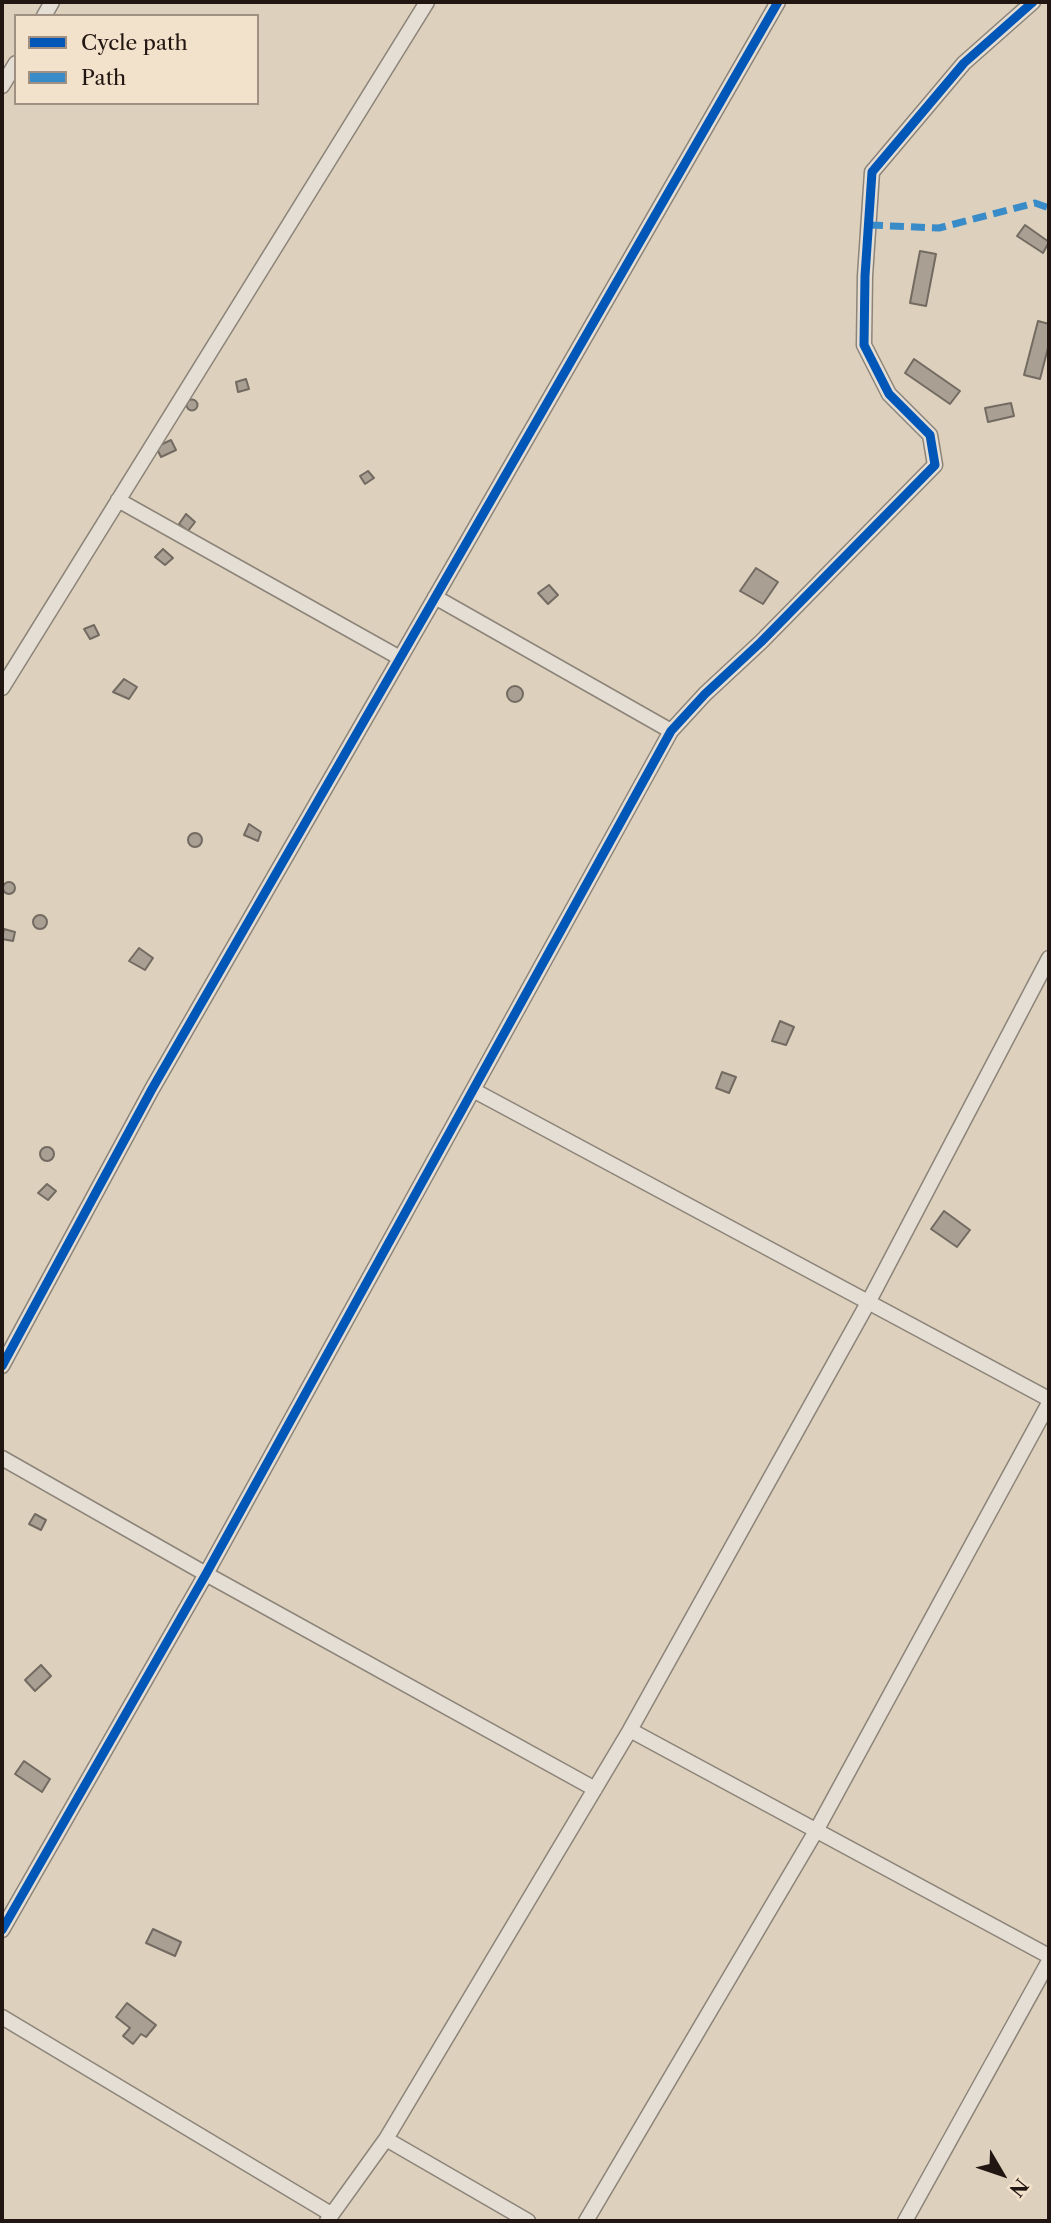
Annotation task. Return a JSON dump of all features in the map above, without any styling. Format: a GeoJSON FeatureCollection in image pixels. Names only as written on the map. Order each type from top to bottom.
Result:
{"type":"FeatureCollection","features":[{"type":"Feature","properties":{"kind":"street"},"geometry":{"type":"LineString","coordinates":[[2,688],[427,2]]}},
{"type":"Feature","properties":{"kind":"street"},"geometry":{"type":"LineString","coordinates":[[2,1366],[152,1089],[778,2]]}},
{"type":"Feature","properties":{"kind":"street"},"geometry":{"type":"LineString","coordinates":[[2,1930],[206,1574],[671,731],[935,465],[930,435],[889,394],[864,345],[865,276],[872,172],[964,63],[1033,2]]}},
{"type":"Feature","properties":{"kind":"street"},"geometry":{"type":"LineString","coordinates":[[2,86],[14,66]]}},
{"type":"Feature","properties":{"kind":"street"},"geometry":{"type":"LineString","coordinates":[[118,499],[400,658]]}},
{"type":"Feature","properties":{"kind":"street"},"geometry":{"type":"LineString","coordinates":[[435,597],[671,731]]}},
{"type":"Feature","properties":{"kind":"street"},"geometry":{"type":"LineString","coordinates":[[2,2017],[329,2217],[386,2139],[630,1730],[869,1301],[1049,958]]}},
{"type":"Feature","properties":{"kind":"street"},"geometry":{"type":"LineString","coordinates":[[472,1090],[869,1301],[1049,1401],[816,1831],[586,2221]]}},
{"type":"Feature","properties":{"kind":"street"},"geometry":{"type":"LineString","coordinates":[[2,1458],[595,1789]]}},
{"type":"Feature","properties":{"kind":"street"},"geometry":{"type":"LineString","coordinates":[[630,1730],[1049,1959],[905,2221]]}},
{"type":"Feature","properties":{"kind":"street"},"geometry":{"type":"LineString","coordinates":[[386,2139],[528,2221]]}},
{"type":"Feature","properties":{"kind":"building"},"geometry":{"type":"Polygon","coordinates":[[[1025,225],[1049,242],[1043,253],[1017,236],[1025,225]]]}},
{"type":"Feature","properties":{"kind":"building"},"geometry":{"type":"Polygon","coordinates":[[[920,251],[936,254],[926,306],[910,303],[920,251]]]}},
{"type":"Feature","properties":{"kind":"building"},"geometry":{"type":"Polygon","coordinates":[[[1038,321],[1049,324],[1049,344],[1040,379],[1024,375],[1038,321]]]}},
{"type":"Feature","properties":{"kind":"building"},"geometry":{"type":"Polygon","coordinates":[[[914,359],[960,391],[950,404],[905,373],[914,359]]]}},
{"type":"Feature","properties":{"kind":"building"},"geometry":{"type":"Polygon","coordinates":[[[246,379],[249,389],[238,392],[236,382],[246,379]]]}},
{"type":"Feature","properties":{"kind":"building"},"geometry":{"type":"Polygon","coordinates":[[[192,400],[196,401],[196,409],[192,410],[188,409],[187,405],[188,401],[192,400]]]}},
{"type":"Feature","properties":{"kind":"building"},"geometry":{"type":"Polygon","coordinates":[[[1011,403],[1014,416],[988,422],[985,408],[1011,403]]]}},
{"type":"Feature","properties":{"kind":"building"},"geometry":{"type":"Polygon","coordinates":[[[171,440],[176,450],[161,457],[156,447],[171,440]]]}},
{"type":"Feature","properties":{"kind":"building"},"geometry":{"type":"Polygon","coordinates":[[[368,471],[374,478],[365,484],[360,476],[368,471]]]}},
{"type":"Feature","properties":{"kind":"building"},"geometry":{"type":"Polygon","coordinates":[[[186,514],[195,522],[188,531],[179,524],[186,514]]]}},
{"type":"Feature","properties":{"kind":"building"},"geometry":{"type":"Polygon","coordinates":[[[163,549],[173,558],[165,565],[155,557],[163,549]]]}},
{"type":"Feature","properties":{"kind":"building"},"geometry":{"type":"Polygon","coordinates":[[[756,568],[778,582],[763,604],[740,591],[756,568]]]}},
{"type":"Feature","properties":{"kind":"building"},"geometry":{"type":"Polygon","coordinates":[[[549,585],[558,595],[548,604],[538,593],[549,585]]]}},
{"type":"Feature","properties":{"kind":"building"},"geometry":{"type":"Polygon","coordinates":[[[94,625],[99,635],[90,639],[84,629],[94,625]]]}},
{"type":"Feature","properties":{"kind":"building"},"geometry":{"type":"Polygon","coordinates":[[[124,679],[137,687],[129,699],[113,692],[124,679]]]}},
{"type":"Feature","properties":{"kind":"building"},"geometry":{"type":"Polygon","coordinates":[[[515,686],[521,688],[521,700],[515,702],[509,700],[507,694],[509,688],[515,686]]]}},
{"type":"Feature","properties":{"kind":"building"},"geometry":{"type":"Polygon","coordinates":[[[249,824],[261,832],[258,841],[244,835],[249,824]]]}},
{"type":"Feature","properties":{"kind":"building"},"geometry":{"type":"Polygon","coordinates":[[[195,833],[200,835],[200,845],[195,847],[190,845],[188,840],[190,835],[195,833]]]}},
{"type":"Feature","properties":{"kind":"building"},"geometry":{"type":"Polygon","coordinates":[[[9,882],[15,888],[9,894],[3,888],[9,882]]]}},
{"type":"Feature","properties":{"kind":"building"},"geometry":{"type":"Polygon","coordinates":[[[40,915],[45,917],[45,927],[40,929],[35,927],[33,922],[35,917],[40,915]]]}},
{"type":"Feature","properties":{"kind":"building"},"geometry":{"type":"Polygon","coordinates":[[[4,929],[15,932],[13,941],[2,939],[4,929]]]}},
{"type":"Feature","properties":{"kind":"building"},"geometry":{"type":"Polygon","coordinates":[[[139,948],[153,958],[145,970],[129,961],[139,948]]]}},
{"type":"Feature","properties":{"kind":"building"},"geometry":{"type":"Polygon","coordinates":[[[780,1021],[794,1027],[786,1045],[772,1041],[780,1021]]]}},
{"type":"Feature","properties":{"kind":"building"},"geometry":{"type":"Polygon","coordinates":[[[722,1072],[736,1077],[729,1093],[716,1088],[722,1072]]]}},
{"type":"Feature","properties":{"kind":"building"},"geometry":{"type":"Polygon","coordinates":[[[47,1147],[52,1149],[52,1159],[47,1161],[42,1159],[40,1154],[42,1149],[47,1147]]]}},
{"type":"Feature","properties":{"kind":"building"},"geometry":{"type":"Polygon","coordinates":[[[47,1184],[56,1191],[48,1200],[38,1193],[47,1184]]]}},
{"type":"Feature","properties":{"kind":"building"},"geometry":{"type":"Polygon","coordinates":[[[944,1211],[970,1230],[957,1247],[931,1229],[944,1211]]]}},
{"type":"Feature","properties":{"kind":"building"},"geometry":{"type":"Polygon","coordinates":[[[35,1514],[46,1520],[41,1530],[29,1524],[35,1514]]]}},
{"type":"Feature","properties":{"kind":"building"},"geometry":{"type":"Polygon","coordinates":[[[41,1665],[51,1676],[35,1691],[25,1680],[41,1665]]]}},
{"type":"Feature","properties":{"kind":"building"},"geometry":{"type":"Polygon","coordinates":[[[24,1761],[50,1779],[42,1792],[15,1774],[24,1761]]]}},
{"type":"Feature","properties":{"kind":"building"},"geometry":{"type":"Polygon","coordinates":[[[153,1929],[181,1942],[175,1956],[146,1943],[153,1929]]]}},
{"type":"Feature","properties":{"kind":"building"},"geometry":{"type":"Polygon","coordinates":[[[127,2003],[156,2025],[146,2037],[141,2034],[133,2044],[123,2036],[130,2028],[116,2017],[127,2003]]]}},
{"type":"Feature","properties":{"kind":"marked path"},"geometry":{"type":"LineString","coordinates":[[869,225],[939,228],[1035,203],[1049,208]]}},
{"type":"Feature","properties":{"kind":"cycle path"},"geometry":{"type":"LineString","coordinates":[[2,1366],[152,1089],[778,2]]}},
{"type":"Feature","properties":{"kind":"cycle path"},"geometry":{"type":"LineString","coordinates":[[2,1930],[206,1574],[671,731],[935,465],[930,435],[889,394],[864,345],[865,276],[872,172],[964,63],[1033,2]]}}]}
